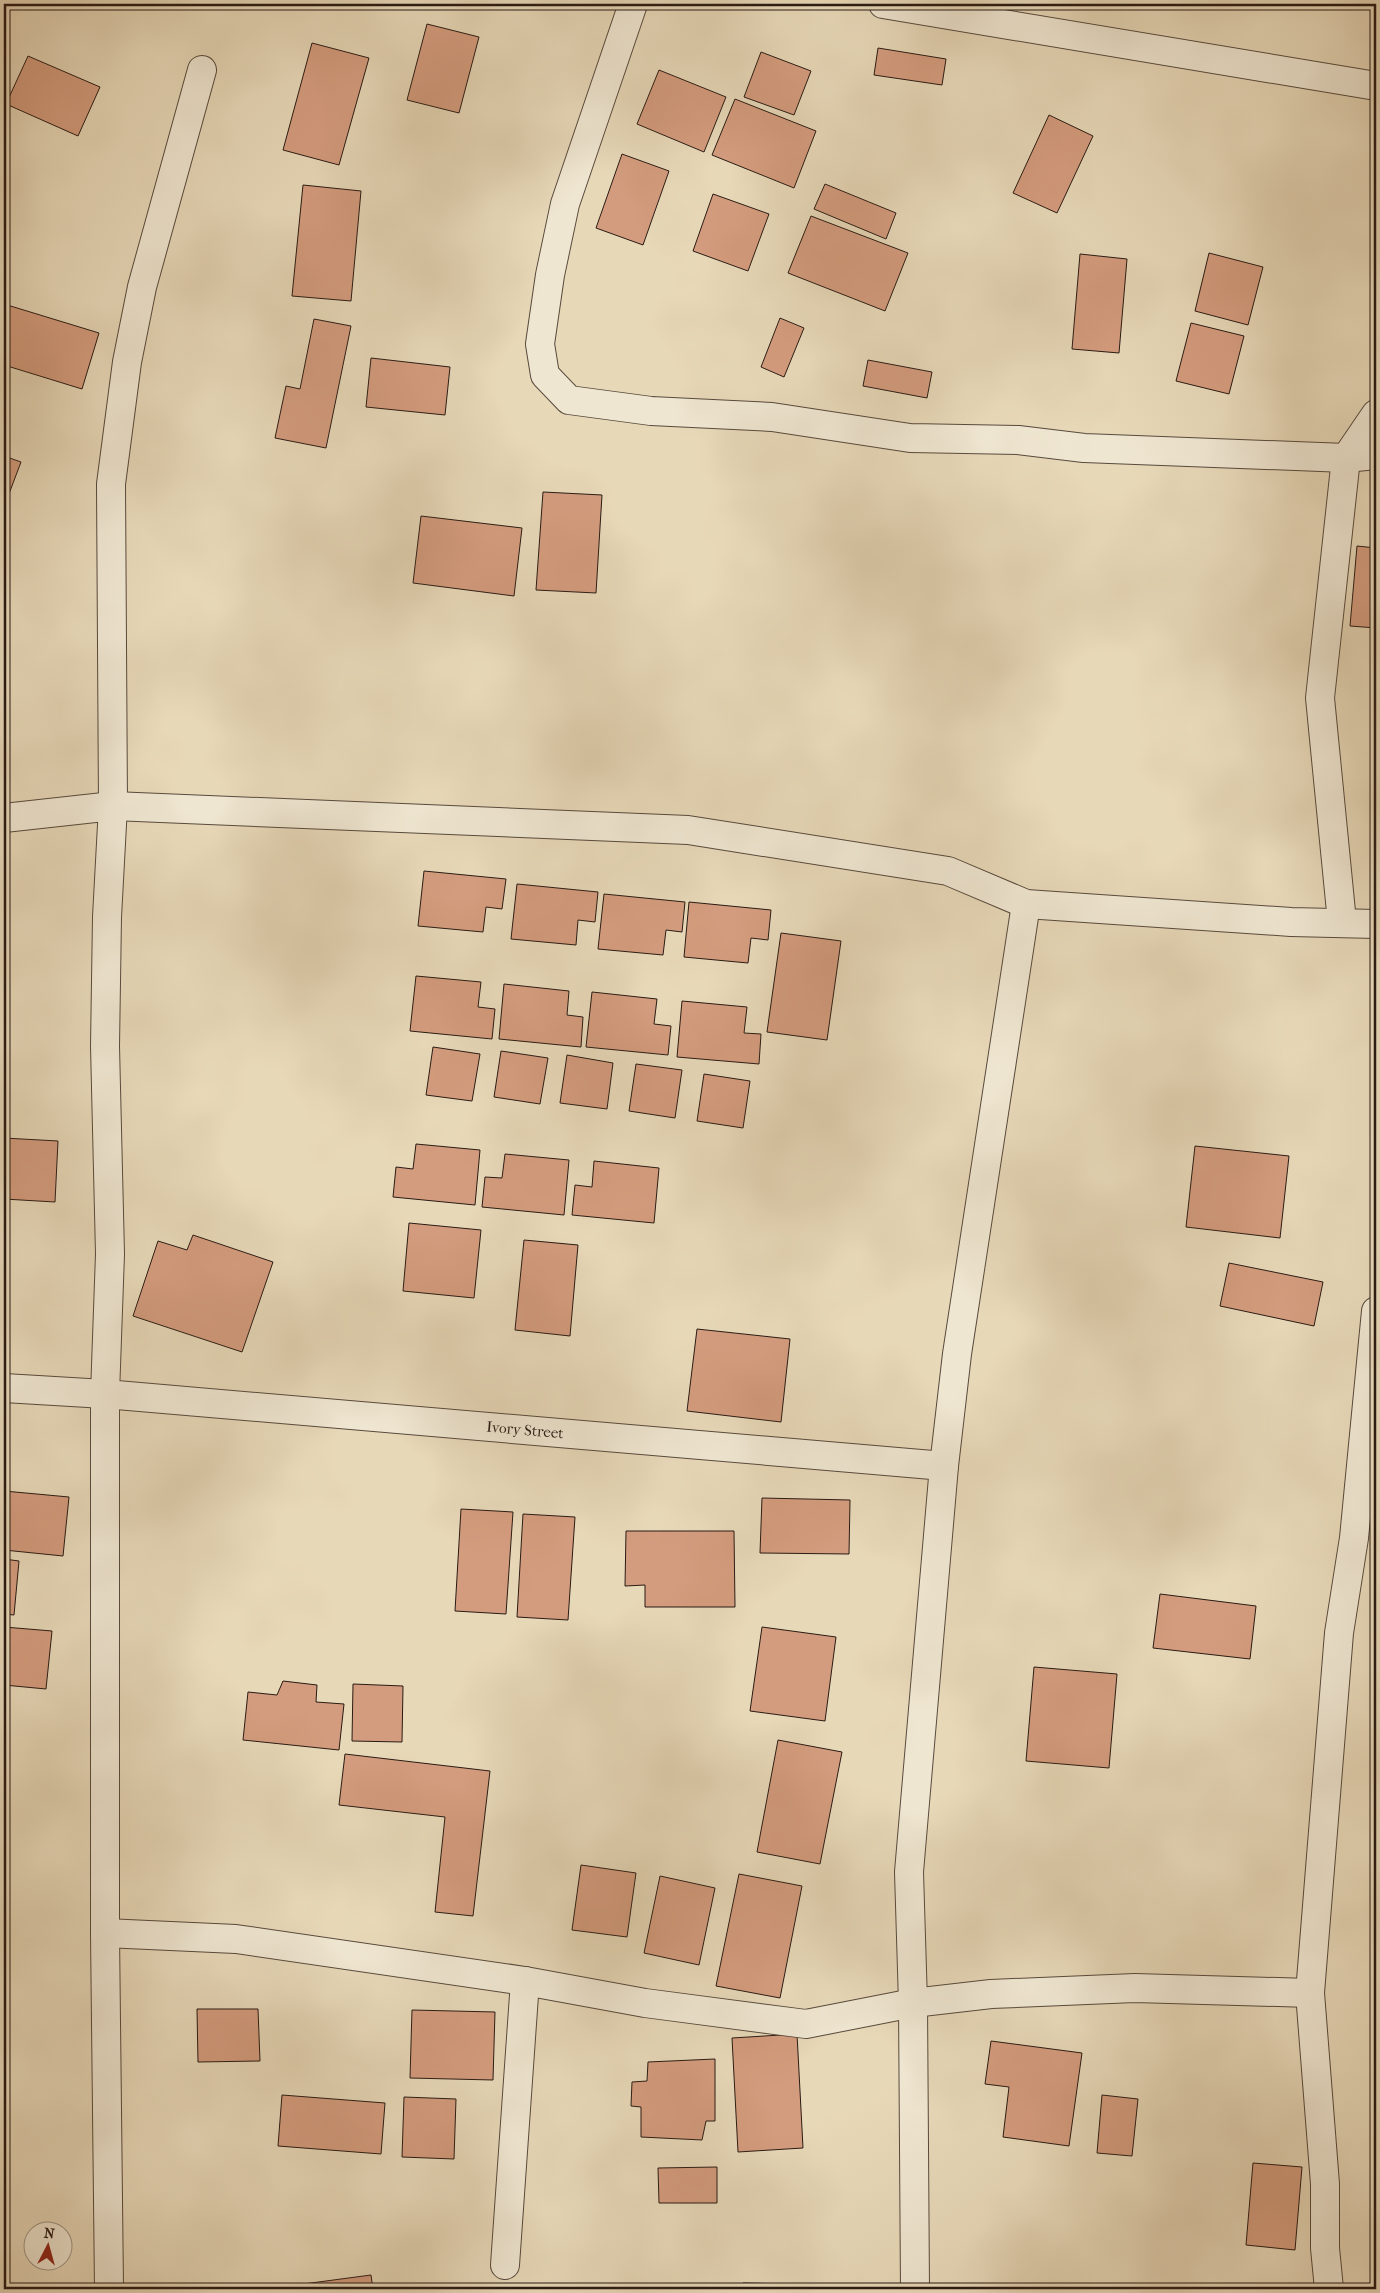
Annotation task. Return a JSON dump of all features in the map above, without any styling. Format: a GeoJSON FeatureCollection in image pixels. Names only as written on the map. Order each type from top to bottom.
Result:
{"type":"FeatureCollection","features":[{"type":"Feature","properties":{"kind":"street"},"geometry":{"type":"LineString","coordinates":[[633,4],[565,204],[550,275],[540,344],[544,375],[569,400],[651,411],[772,417],[910,438],[1018,440],[1084,448],[1346,458],[1376,454]]}},
{"type":"Feature","properties":{"kind":"street"},"geometry":{"type":"LineString","coordinates":[[883,4],[1376,86]]}},
{"type":"Feature","properties":{"kind":"street"},"geometry":{"type":"LineString","coordinates":[[108,2289],[104,1933],[105,1394],[110,1254],[105,1046],[107,917],[113,806],[110,549],[112,484],[127,362],[142,287],[202,70]]}},
{"type":"Feature","properties":{"kind":"street"},"geometry":{"type":"LineString","coordinates":[[1342,922],[1320,698],[1346,458],[1376,414]]}},
{"type":"Feature","properties":{"kind":"street"},"geometry":{"type":"LineString","coordinates":[[4,818],[113,806],[688,830],[948,871],[1026,904],[1291,922],[1376,924]]}},
{"type":"Feature","properties":{"kind":"street"},"geometry":{"type":"LineString","coordinates":[[915,2289],[913,2003],[908,1872],[944,1466],[957,1354],[1026,904]]}},
{"type":"Feature","properties":{"kind":"street"},"geometry":{"type":"LineString","coordinates":[[1329,2289],[1325,2248],[1325,2184],[1310,1993],[1339,1633],[1365,1540],[1376,1311]]}},
{"type":"Feature","properties":{"kind":"street","name":"Ivory Street"},"geometry":{"type":"LineString","coordinates":[[4,1388],[105,1394],[944,1466]]}},
{"type":"Feature","properties":{"kind":"street"},"geometry":{"type":"LineString","coordinates":[[104,1933],[236,1940],[525,1981],[645,2003],[806,2024],[913,2003],[991,1994],[1135,1988],[1310,1993]]}},
{"type":"Feature","properties":{"kind":"street"},"geometry":{"type":"LineString","coordinates":[[505,2265],[525,1981]]}},
{"type":"Feature","properties":{"kind":"building"},"geometry":{"type":"Polygon","coordinates":[[[427,24],[479,37],[459,113],[407,100],[427,24]]]}},
{"type":"Feature","properties":{"kind":"building"},"geometry":{"type":"Polygon","coordinates":[[[312,43],[369,58],[339,165],[283,150],[312,43]]]}},
{"type":"Feature","properties":{"kind":"building"},"geometry":{"type":"Polygon","coordinates":[[[878,48],[946,59],[942,85],[874,75],[878,48]]]}},
{"type":"Feature","properties":{"kind":"building"},"geometry":{"type":"Polygon","coordinates":[[[761,52],[811,71],[794,115],[744,97],[761,52]]]}},
{"type":"Feature","properties":{"kind":"building"},"geometry":{"type":"Polygon","coordinates":[[[28,56],[100,87],[78,136],[6,104],[28,56]]]}},
{"type":"Feature","properties":{"kind":"building"},"geometry":{"type":"Polygon","coordinates":[[[659,70],[726,97],[704,152],[637,124],[659,70]]]}},
{"type":"Feature","properties":{"kind":"building"},"geometry":{"type":"Polygon","coordinates":[[[735,99],[816,131],[794,188],[712,155],[735,99]]]}},
{"type":"Feature","properties":{"kind":"building"},"geometry":{"type":"Polygon","coordinates":[[[1049,115],[1093,136],[1057,213],[1013,193],[1049,115]]]}},
{"type":"Feature","properties":{"kind":"building"},"geometry":{"type":"Polygon","coordinates":[[[622,154],[669,171],[643,245],[596,228],[622,154]]]}},
{"type":"Feature","properties":{"kind":"building"},"geometry":{"type":"Polygon","coordinates":[[[825,184],[896,213],[886,239],[814,209],[825,184]]]}},
{"type":"Feature","properties":{"kind":"building"},"geometry":{"type":"Polygon","coordinates":[[[303,185],[361,191],[351,301],[292,296],[303,185]]]}},
{"type":"Feature","properties":{"kind":"building"},"geometry":{"type":"Polygon","coordinates":[[[713,194],[769,214],[748,271],[693,251],[713,194]]]}},
{"type":"Feature","properties":{"kind":"building"},"geometry":{"type":"Polygon","coordinates":[[[811,216],[908,253],[885,311],[788,273],[811,216]]]}},
{"type":"Feature","properties":{"kind":"building"},"geometry":{"type":"Polygon","coordinates":[[[1209,253],[1263,267],[1248,325],[1195,311],[1209,253]]]}},
{"type":"Feature","properties":{"kind":"building"},"geometry":{"type":"Polygon","coordinates":[[[1080,254],[1127,259],[1119,353],[1072,349],[1080,254]]]}},
{"type":"Feature","properties":{"kind":"building"},"geometry":{"type":"Polygon","coordinates":[[[4,304],[99,333],[82,389],[4,365],[4,304]]]}},
{"type":"Feature","properties":{"kind":"building"},"geometry":{"type":"Polygon","coordinates":[[[780,318],[804,328],[784,377],[761,367],[780,318]]]}},
{"type":"Feature","properties":{"kind":"building"},"geometry":{"type":"Polygon","coordinates":[[[314,319],[351,326],[326,448],[275,438],[286,386],[300,389],[314,319]]]}},
{"type":"Feature","properties":{"kind":"building"},"geometry":{"type":"Polygon","coordinates":[[[1191,323],[1244,336],[1229,394],[1176,381],[1191,323]]]}},
{"type":"Feature","properties":{"kind":"building"},"geometry":{"type":"Polygon","coordinates":[[[371,358],[450,367],[445,415],[366,407],[371,358]]]}},
{"type":"Feature","properties":{"kind":"building"},"geometry":{"type":"Polygon","coordinates":[[[868,360],[932,372],[927,398],[863,386],[868,360]]]}},
{"type":"Feature","properties":{"kind":"building"},"geometry":{"type":"Polygon","coordinates":[[[4,456],[21,462],[4,507],[4,456]]]}},
{"type":"Feature","properties":{"kind":"building"},"geometry":{"type":"Polygon","coordinates":[[[543,492],[602,495],[596,593],[536,590],[543,492]]]}},
{"type":"Feature","properties":{"kind":"building"},"geometry":{"type":"Polygon","coordinates":[[[421,516],[522,528],[514,596],[413,583],[421,516]]]}},
{"type":"Feature","properties":{"kind":"building"},"geometry":{"type":"Polygon","coordinates":[[[1357,546],[1376,548],[1376,628],[1350,626],[1357,546]]]}},
{"type":"Feature","properties":{"kind":"building"},"geometry":{"type":"Polygon","coordinates":[[[424,871],[506,879],[502,909],[486,907],[483,932],[418,926],[424,871]]]}},
{"type":"Feature","properties":{"kind":"building"},"geometry":{"type":"Polygon","coordinates":[[[517,884],[598,892],[595,922],[578,920],[576,945],[511,939],[517,884]]]}},
{"type":"Feature","properties":{"kind":"building"},"geometry":{"type":"Polygon","coordinates":[[[604,894],[685,902],[682,932],[666,930],[663,955],[598,949],[604,894]]]}},
{"type":"Feature","properties":{"kind":"building"},"geometry":{"type":"Polygon","coordinates":[[[689,902],[771,910],[768,940],[751,938],[748,963],[684,957],[689,902]]]}},
{"type":"Feature","properties":{"kind":"building"},"geometry":{"type":"Polygon","coordinates":[[[781,933],[841,941],[827,1040],[767,1032],[781,933]]]}},
{"type":"Feature","properties":{"kind":"building"},"geometry":{"type":"Polygon","coordinates":[[[416,976],[481,982],[478,1007],[495,1009],[492,1039],[410,1031],[416,976]]]}},
{"type":"Feature","properties":{"kind":"building"},"geometry":{"type":"Polygon","coordinates":[[[504,984],[569,991],[567,1015],[583,1017],[581,1047],[499,1039],[504,984]]]}},
{"type":"Feature","properties":{"kind":"building"},"geometry":{"type":"Polygon","coordinates":[[[592,992],[657,999],[654,1024],[671,1026],[668,1055],[586,1047],[592,992]]]}},
{"type":"Feature","properties":{"kind":"building"},"geometry":{"type":"Polygon","coordinates":[[[682,1001],[747,1007],[744,1033],[761,1034],[759,1064],[677,1057],[682,1001]]]}},
{"type":"Feature","properties":{"kind":"building"},"geometry":{"type":"Polygon","coordinates":[[[433,1047],[480,1054],[472,1101],[426,1095],[433,1047]]]}},
{"type":"Feature","properties":{"kind":"building"},"geometry":{"type":"Polygon","coordinates":[[[501,1051],[548,1058],[540,1104],[494,1097],[501,1051]]]}},
{"type":"Feature","properties":{"kind":"building"},"geometry":{"type":"Polygon","coordinates":[[[567,1055],[613,1063],[607,1109],[560,1103],[567,1055]]]}},
{"type":"Feature","properties":{"kind":"building"},"geometry":{"type":"Polygon","coordinates":[[[636,1064],[682,1070],[675,1118],[629,1111],[636,1064]]]}},
{"type":"Feature","properties":{"kind":"building"},"geometry":{"type":"Polygon","coordinates":[[[704,1074],[750,1081],[743,1128],[697,1121],[704,1074]]]}},
{"type":"Feature","properties":{"kind":"building"},"geometry":{"type":"Polygon","coordinates":[[[4,1138],[58,1141],[55,1202],[4,1199],[4,1138]]]}},
{"type":"Feature","properties":{"kind":"building"},"geometry":{"type":"Polygon","coordinates":[[[416,1144],[480,1150],[475,1205],[393,1197],[396,1167],[413,1169],[416,1144]]]}},
{"type":"Feature","properties":{"kind":"building"},"geometry":{"type":"Polygon","coordinates":[[[1195,1146],[1289,1156],[1280,1238],[1186,1227],[1195,1146]]]}},
{"type":"Feature","properties":{"kind":"building"},"geometry":{"type":"Polygon","coordinates":[[[505,1154],[569,1160],[564,1215],[482,1207],[485,1177],[502,1178],[505,1154]]]}},
{"type":"Feature","properties":{"kind":"building"},"geometry":{"type":"Polygon","coordinates":[[[594,1161],[659,1168],[654,1223],[572,1215],[575,1185],[592,1187],[594,1161]]]}},
{"type":"Feature","properties":{"kind":"building"},"geometry":{"type":"Polygon","coordinates":[[[409,1223],[481,1230],[474,1298],[403,1291],[409,1223]]]}},
{"type":"Feature","properties":{"kind":"building"},"geometry":{"type":"Polygon","coordinates":[[[193,1235],[273,1262],[242,1352],[133,1316],[158,1241],[187,1250],[193,1235]]]}},
{"type":"Feature","properties":{"kind":"building"},"geometry":{"type":"Polygon","coordinates":[[[524,1240],[578,1245],[570,1336],[515,1330],[524,1240]]]}},
{"type":"Feature","properties":{"kind":"building"},"geometry":{"type":"Polygon","coordinates":[[[1229,1263],[1323,1282],[1314,1326],[1220,1306],[1229,1263]]]}},
{"type":"Feature","properties":{"kind":"building"},"geometry":{"type":"Polygon","coordinates":[[[697,1329],[790,1339],[781,1422],[687,1411],[697,1329]]]}},
{"type":"Feature","properties":{"kind":"building"},"geometry":{"type":"Polygon","coordinates":[[[4,1491],[69,1497],[63,1556],[4,1550],[4,1491]]]}},
{"type":"Feature","properties":{"kind":"building"},"geometry":{"type":"Polygon","coordinates":[[[762,1498],[850,1500],[849,1554],[760,1553],[762,1498]]]}},
{"type":"Feature","properties":{"kind":"building"},"geometry":{"type":"Polygon","coordinates":[[[461,1509],[513,1512],[506,1614],[455,1611],[461,1509]]]}},
{"type":"Feature","properties":{"kind":"building"},"geometry":{"type":"Polygon","coordinates":[[[523,1514],[575,1517],[568,1620],[517,1617],[523,1514]]]}},
{"type":"Feature","properties":{"kind":"building"},"geometry":{"type":"Polygon","coordinates":[[[626,1531],[734,1531],[735,1607],[645,1607],[645,1585],[625,1586],[626,1531]]]}},
{"type":"Feature","properties":{"kind":"building"},"geometry":{"type":"Polygon","coordinates":[[[4,1559],[19,1561],[14,1615],[4,1614],[4,1559]]]}},
{"type":"Feature","properties":{"kind":"building"},"geometry":{"type":"Polygon","coordinates":[[[1160,1594],[1256,1606],[1250,1659],[1153,1648],[1160,1594]]]}},
{"type":"Feature","properties":{"kind":"building"},"geometry":{"type":"Polygon","coordinates":[[[4,1627],[52,1631],[46,1689],[4,1685],[4,1627]]]}},
{"type":"Feature","properties":{"kind":"building"},"geometry":{"type":"Polygon","coordinates":[[[762,1627],[836,1637],[825,1721],[750,1711],[762,1627]]]}},
{"type":"Feature","properties":{"kind":"building"},"geometry":{"type":"Polygon","coordinates":[[[1034,1667],[1117,1674],[1109,1768],[1026,1761],[1034,1667]]]}},
{"type":"Feature","properties":{"kind":"building"},"geometry":{"type":"Polygon","coordinates":[[[283,1681],[317,1685],[316,1702],[344,1704],[339,1750],[243,1740],[248,1692],[277,1695],[283,1681]]]}},
{"type":"Feature","properties":{"kind":"building"},"geometry":{"type":"Polygon","coordinates":[[[353,1684],[403,1686],[402,1742],[352,1741],[353,1684]]]}},
{"type":"Feature","properties":{"kind":"building"},"geometry":{"type":"Polygon","coordinates":[[[778,1740],[842,1752],[820,1864],[757,1852],[778,1740]]]}},
{"type":"Feature","properties":{"kind":"building"},"geometry":{"type":"Polygon","coordinates":[[[345,1754],[490,1771],[473,1916],[435,1912],[445,1817],[339,1805],[345,1754]]]}},
{"type":"Feature","properties":{"kind":"building"},"geometry":{"type":"Polygon","coordinates":[[[581,1865],[636,1873],[627,1937],[572,1930],[581,1865]]]}},
{"type":"Feature","properties":{"kind":"building"},"geometry":{"type":"Polygon","coordinates":[[[739,1874],[802,1886],[780,1998],[716,1986],[739,1874]]]}},
{"type":"Feature","properties":{"kind":"building"},"geometry":{"type":"Polygon","coordinates":[[[660,1876],[715,1888],[699,1965],[644,1953],[660,1876]]]}},
{"type":"Feature","properties":{"kind":"building"},"geometry":{"type":"Polygon","coordinates":[[[197,2009],[258,2009],[260,2061],[198,2062],[197,2009]]]}},
{"type":"Feature","properties":{"kind":"building"},"geometry":{"type":"Polygon","coordinates":[[[412,2010],[495,2012],[493,2080],[410,2078],[412,2010]]]}},
{"type":"Feature","properties":{"kind":"building"},"geometry":{"type":"Polygon","coordinates":[[[797,2034],[803,2148],[738,2152],[732,2038],[797,2034]]]}},
{"type":"Feature","properties":{"kind":"building"},"geometry":{"type":"Polygon","coordinates":[[[991,2041],[1082,2053],[1069,2146],[1003,2137],[1009,2087],[985,2084],[991,2041]]]}},
{"type":"Feature","properties":{"kind":"building"},"geometry":{"type":"Polygon","coordinates":[[[715,2059],[715,2121],[706,2121],[702,2140],[641,2137],[641,2107],[631,2106],[632,2082],[647,2081],[648,2062],[715,2059]]]}},
{"type":"Feature","properties":{"kind":"building"},"geometry":{"type":"Polygon","coordinates":[[[282,2095],[385,2103],[381,2154],[278,2146],[282,2095]]]}},
{"type":"Feature","properties":{"kind":"building"},"geometry":{"type":"Polygon","coordinates":[[[1102,2095],[1138,2099],[1132,2156],[1097,2153],[1102,2095]]]}},
{"type":"Feature","properties":{"kind":"building"},"geometry":{"type":"Polygon","coordinates":[[[404,2097],[456,2099],[454,2159],[402,2157],[404,2097]]]}},
{"type":"Feature","properties":{"kind":"building"},"geometry":{"type":"Polygon","coordinates":[[[1376,2128],[1376,2188],[1372,2188],[1376,2128]]]}},
{"type":"Feature","properties":{"kind":"building"},"geometry":{"type":"Polygon","coordinates":[[[1253,2163],[1302,2167],[1295,2250],[1246,2245],[1253,2163]]]}},
{"type":"Feature","properties":{"kind":"building"},"geometry":{"type":"Polygon","coordinates":[[[717,2167],[717,2203],[659,2203],[658,2168],[717,2167]]]}},
{"type":"Feature","properties":{"kind":"building"},"geometry":{"type":"Polygon","coordinates":[[[371,2275],[373,2289],[297,2289],[296,2285],[371,2275]]]}},
{"type":"Feature","properties":{"kind":"building"},"geometry":{"type":"Polygon","coordinates":[[[743,2283],[792,2284],[791,2289],[743,2289],[743,2283]]]}},
{"type":"Feature","properties":{"kind":"building"},"geometry":{"type":"Polygon","coordinates":[[[649,2285],[666,2289],[647,2289],[649,2285]]]}}]}
